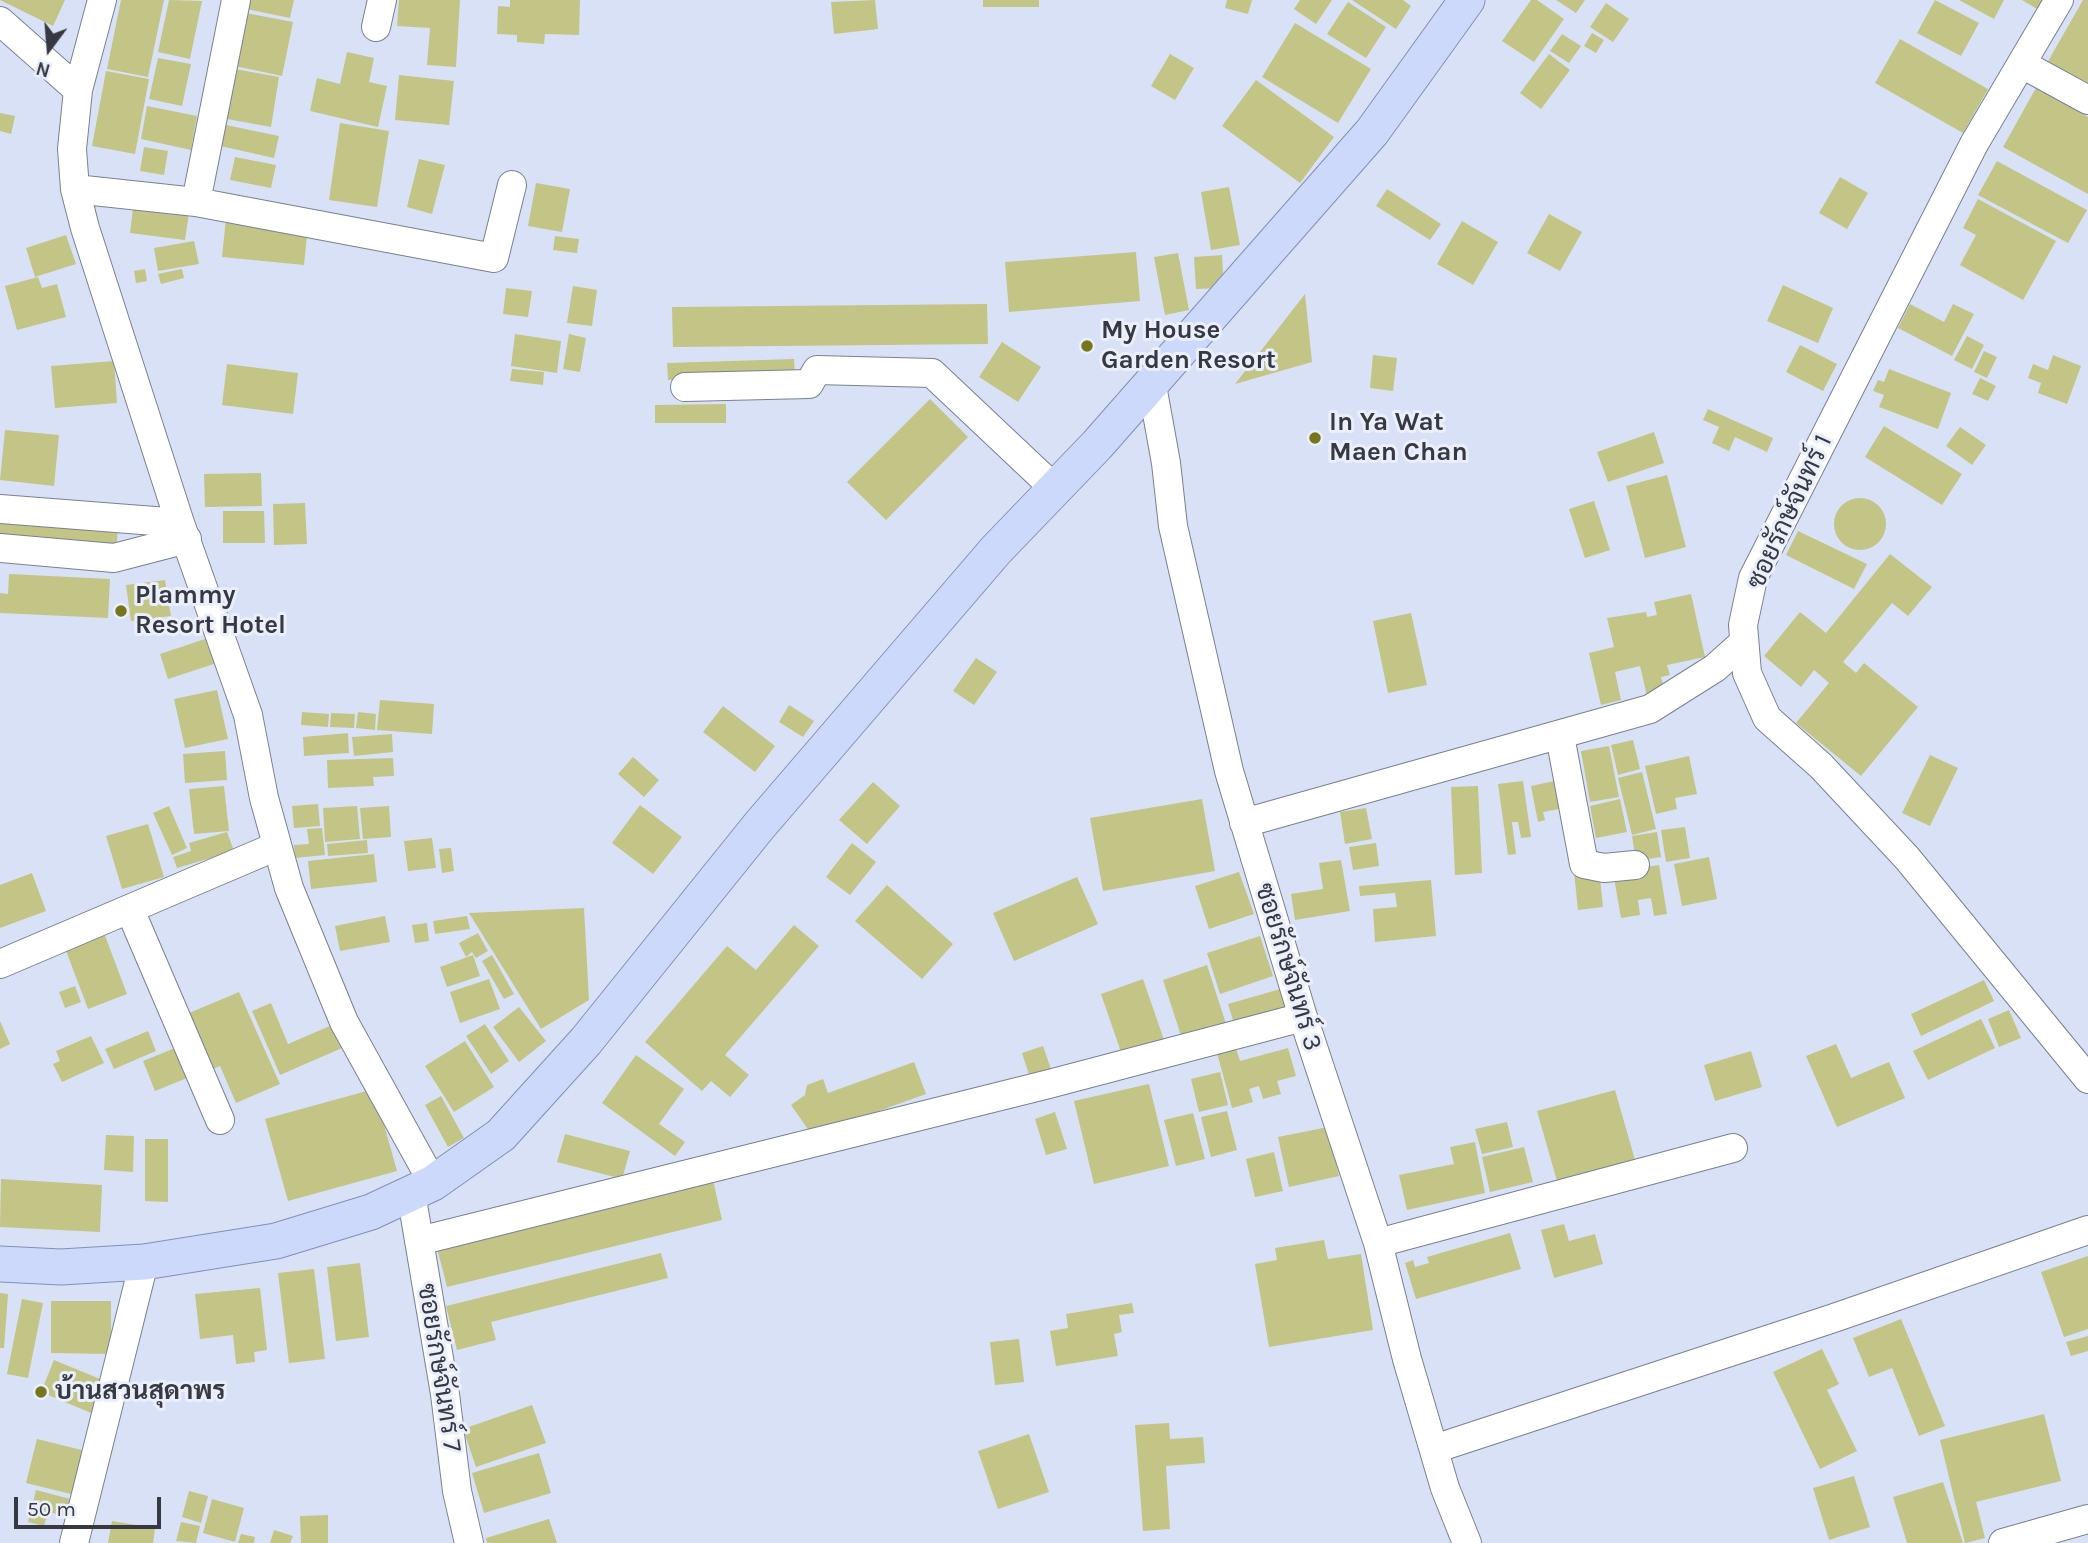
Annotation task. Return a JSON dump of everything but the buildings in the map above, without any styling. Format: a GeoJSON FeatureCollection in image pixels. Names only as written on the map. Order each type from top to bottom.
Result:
{"type":"FeatureCollection","features":[{"type":"Feature","properties":{"kind":"main road"},"geometry":{"type":"LineString","coordinates":[[0,1264],[61,1267],[144,1262],[276,1241],[371,1212],[422,1188],[501,1135],[586,1041],[759,826],[996,550],[1055,489],[1372,132],[1467,0]]}},
{"type":"Feature","properties":{"kind":"street","name":"ซอยรักษ์จันทร์ 7"},"geometry":{"type":"LineString","coordinates":[[102,0],[78,90],[72,149],[75,189],[184,531],[248,715],[264,799],[289,888],[344,1022],[422,1188],[419,1241],[445,1394],[457,1491],[469,1543]]}},
{"type":"Feature","properties":{"kind":"street"},"geometry":{"type":"LineString","coordinates":[[196,202],[236,0]]}},
{"type":"Feature","properties":{"kind":"street","name":"ซอยรักษ์จันทร์ 1"},"geometry":{"type":"LineString","coordinates":[[2059,0],[1975,144],[1753,578],[1743,625],[1747,673],[1767,718],[1821,765],[1907,858],[2088,1079]]}},
{"type":"Feature","properties":{"kind":"street"},"geometry":{"type":"LineString","coordinates":[[0,21],[78,90]]}},
{"type":"Feature","properties":{"kind":"street"},"geometry":{"type":"LineString","coordinates":[[2022,64],[2088,100]]}},
{"type":"Feature","properties":{"kind":"street"},"geometry":{"type":"LineString","coordinates":[[75,189],[196,202],[494,258],[512,185]]}},
{"type":"Feature","properties":{"kind":"street"},"geometry":{"type":"LineString","coordinates":[[685,387],[808,384],[817,370],[933,373],[1055,489]]}},
{"type":"Feature","properties":{"kind":"street","name":"ซอยรักษ์จันทร์ 3"},"geometry":{"type":"LineString","coordinates":[[1151,380],[1166,463],[1173,526],[1229,771],[1303,1017],[1378,1243],[1407,1359],[1445,1488],[1467,1543]]}},
{"type":"Feature","properties":{"kind":"street"},"geometry":{"type":"LineString","coordinates":[[0,509],[184,531]]}},
{"type":"Feature","properties":{"kind":"street"},"geometry":{"type":"LineString","coordinates":[[0,548],[114,558],[184,531]]}},
{"type":"Feature","properties":{"kind":"street"},"geometry":{"type":"LineString","coordinates":[[1244,823],[1650,709],[1715,668],[1744,642]]}},
{"type":"Feature","properties":{"kind":"street"},"geometry":{"type":"LineString","coordinates":[[1560,736],[1584,864],[1604,869],[1635,865]]}},
{"type":"Feature","properties":{"kind":"street"},"geometry":{"type":"LineString","coordinates":[[0,964],[277,846]]}},
{"type":"Feature","properties":{"kind":"street"},"geometry":{"type":"LineString","coordinates":[[130,910],[220,1120]]}},
{"type":"Feature","properties":{"kind":"street"},"geometry":{"type":"LineString","coordinates":[[419,1241],[1049,1084],[1303,1017]]}},
{"type":"Feature","properties":{"kind":"street"},"geometry":{"type":"LineString","coordinates":[[1378,1243],[1733,1148]]}},
{"type":"Feature","properties":{"kind":"street"},"geometry":{"type":"LineString","coordinates":[[1434,1449],[1831,1320],[2088,1230]]}},
{"type":"Feature","properties":{"kind":"street"},"geometry":{"type":"LineString","coordinates":[[74,1543],[144,1262]]}},
{"type":"Feature","properties":{"kind":"street"},"geometry":{"type":"LineString","coordinates":[[2003,1543],[2088,1519]]}},
{"type":"Feature","properties":{"kind":"place","name":"My House Garden Resort"},"geometry":{"type":"Point","coordinates":[1087,346]}},
{"type":"Feature","properties":{"kind":"place","name":"In Ya Wat Maen Chan"},"geometry":{"type":"Point","coordinates":[1315,438]}},
{"type":"Feature","properties":{"kind":"place","name":"Plammy Resort Hotel"},"geometry":{"type":"Point","coordinates":[121,611]}},
{"type":"Feature","properties":{"kind":"place","name":"บ้านสวนสุดาพร"},"geometry":{"type":"Point","coordinates":[41,1392]}}]}
